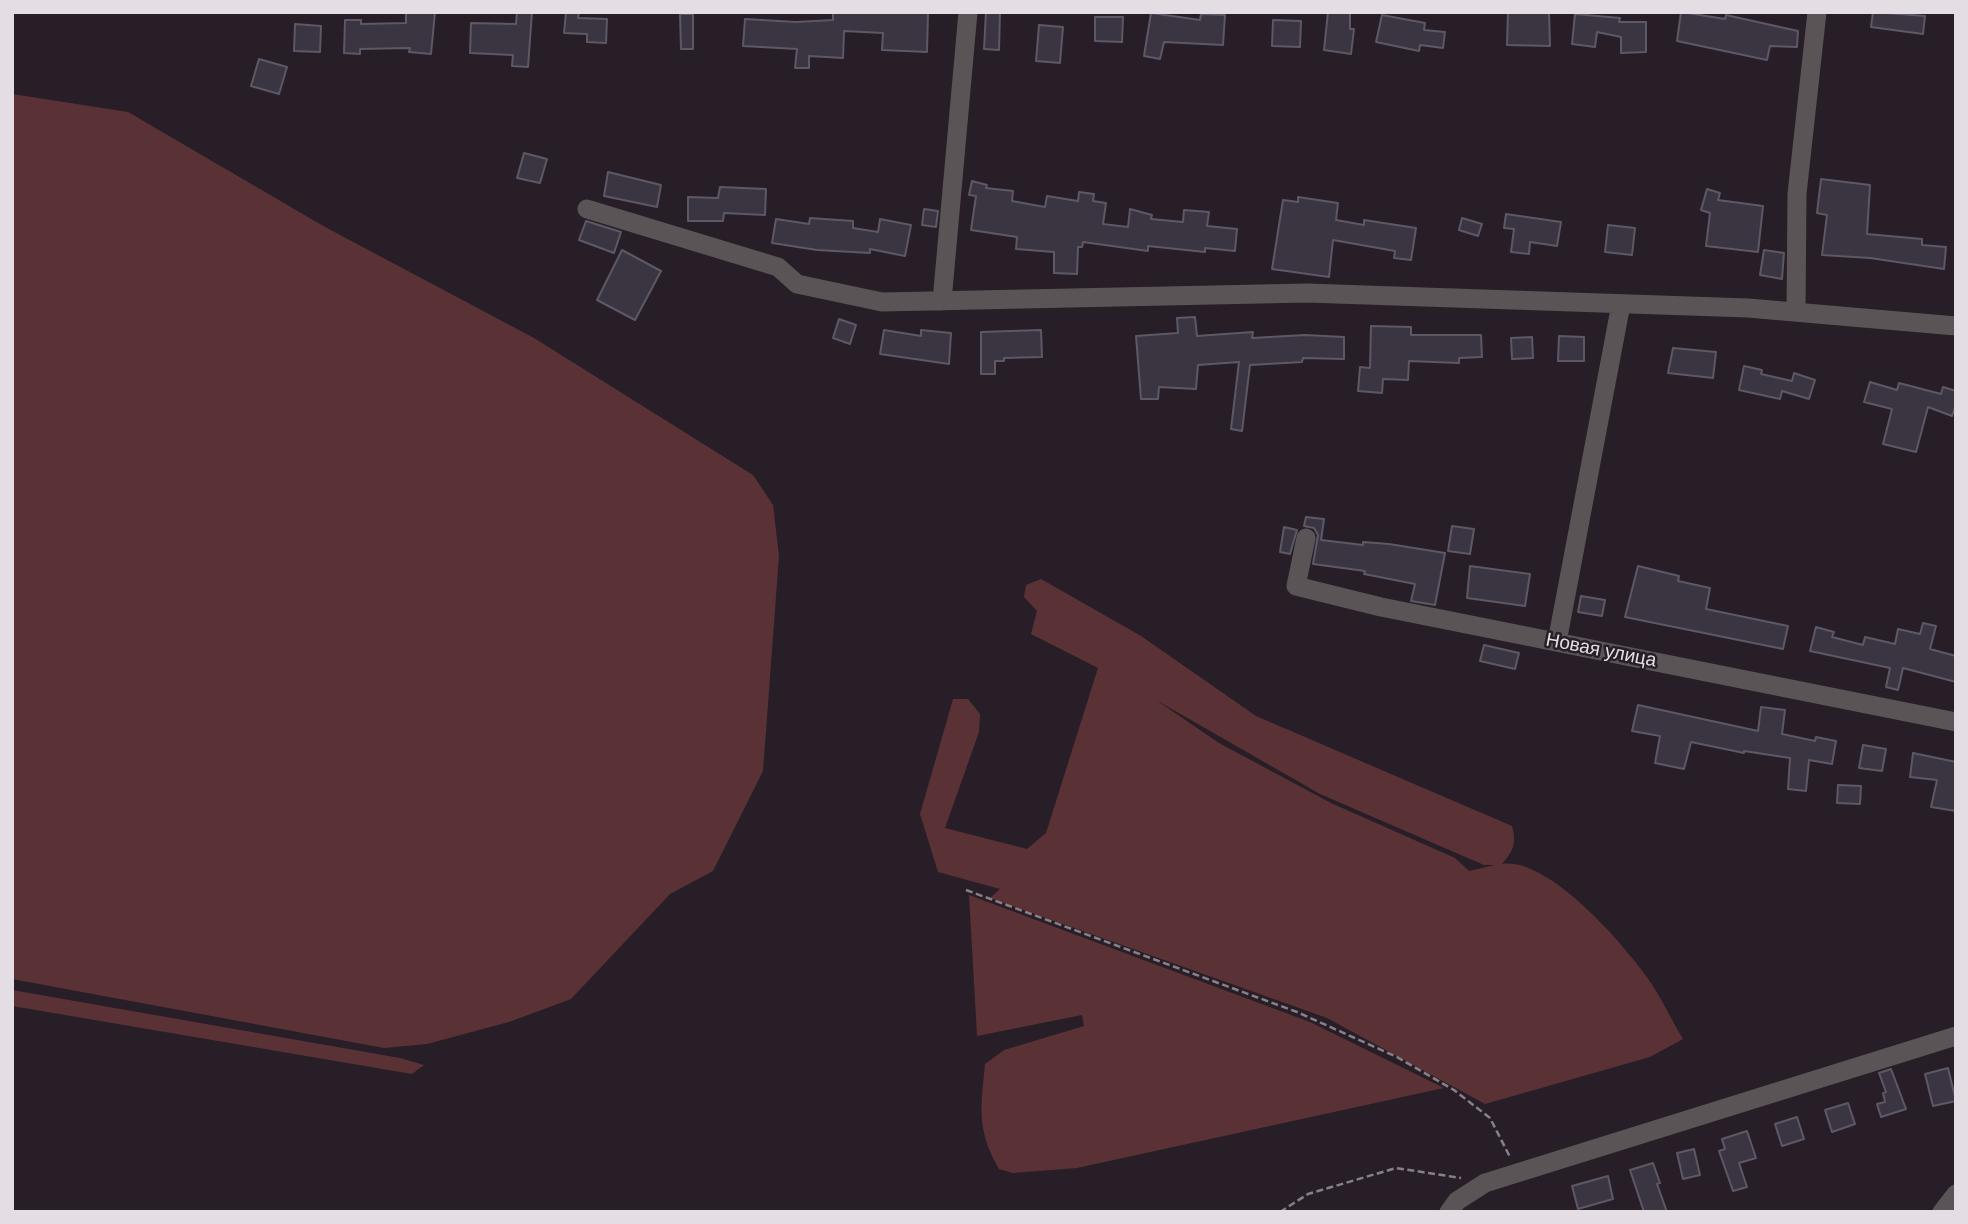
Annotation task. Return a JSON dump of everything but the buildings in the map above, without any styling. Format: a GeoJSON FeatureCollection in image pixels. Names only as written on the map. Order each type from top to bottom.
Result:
{"type":"FeatureCollection","features":[{"type":"Feature","properties":{"kind":"street"},"geometry":{"type":"LineString","coordinates":[[942,301],[968,12]]}},
{"type":"Feature","properties":{"kind":"street"},"geometry":{"type":"LineString","coordinates":[[1796,312],[1797,194],[1817,12]]}},
{"type":"Feature","properties":{"kind":"street"},"geometry":{"type":"LineString","coordinates":[[587,209],[778,267],[797,284],[882,302],[1307,293],[1796,312],[1956,326]]}},
{"type":"Feature","properties":{"kind":"street"},"geometry":{"type":"LineString","coordinates":[[1557,642],[1621,304]]}},
{"type":"Feature","properties":{"kind":"street","name":"Новая улица"},"geometry":{"type":"LineString","coordinates":[[1306,538],[1296,586],[1381,607],[1956,723]]}},
{"type":"Feature","properties":{"kind":"street"},"geometry":{"type":"LineString","coordinates":[[1450,1212],[1457,1201],[1485,1183],[1956,1036]]}},
{"type":"Feature","properties":{"kind":"street"},"geometry":{"type":"LineString","coordinates":[[1942,1212],[1956,1194]]}},
{"type":"Feature","properties":{"kind":"path"},"geometry":{"type":"LineString","coordinates":[[966,890],[1297,1012],[1397,1057],[1454,1090],[1490,1118],[1507,1146],[1515,1173]]}},
{"type":"Feature","properties":{"kind":"path"},"geometry":{"type":"LineString","coordinates":[[1280,1212],[1308,1194],[1396,1168],[1485,1183]]}},
{"type":"Feature","properties":{"kind":"shaded area"},"geometry":{"type":"Polygon","coordinates":[[[12,94],[128,112],[325,227],[534,338],[753,475],[773,505],[779,556],[763,771],[713,871],[670,894],[571,999],[509,1022],[427,1044],[384,1048],[12,979],[12,94]]]}},
{"type":"Feature","properties":{"kind":"shaded area"},"geometry":{"type":"Polygon","coordinates":[[[1041,579],[1141,636],[1256,716],[1512,826],[1513,847],[1502,864],[1521,865],[1541,874],[1563,888],[1605,927],[1639,967],[1683,1039],[1650,1057],[1485,1104],[1327,1018],[990,898],[1000,889],[938,872],[920,814],[953,699],[968,699],[980,714],[979,732],[945,828],[1027,849],[1046,833],[1098,668],[1031,634],[1037,611],[1024,597],[1026,585],[1041,579]],[[1156,700],[1219,743],[1331,803],[1455,858],[1469,871],[1495,865],[1484,865],[1320,794],[1156,700]]]}},
{"type":"Feature","properties":{"kind":"shaded area"},"geometry":{"type":"Polygon","coordinates":[[[969,895],[1310,1022],[1444,1088],[1077,1168],[1013,1173],[999,1169],[983,1130],[985,1064],[1004,1050],[1084,1026],[1082,1015],[977,1036],[969,895]]]}},
{"type":"Feature","properties":{"kind":"shaded area"},"geometry":{"type":"Polygon","coordinates":[[[12,990],[400,1058],[424,1065],[412,1074],[12,1006],[12,990]]]}}]}
